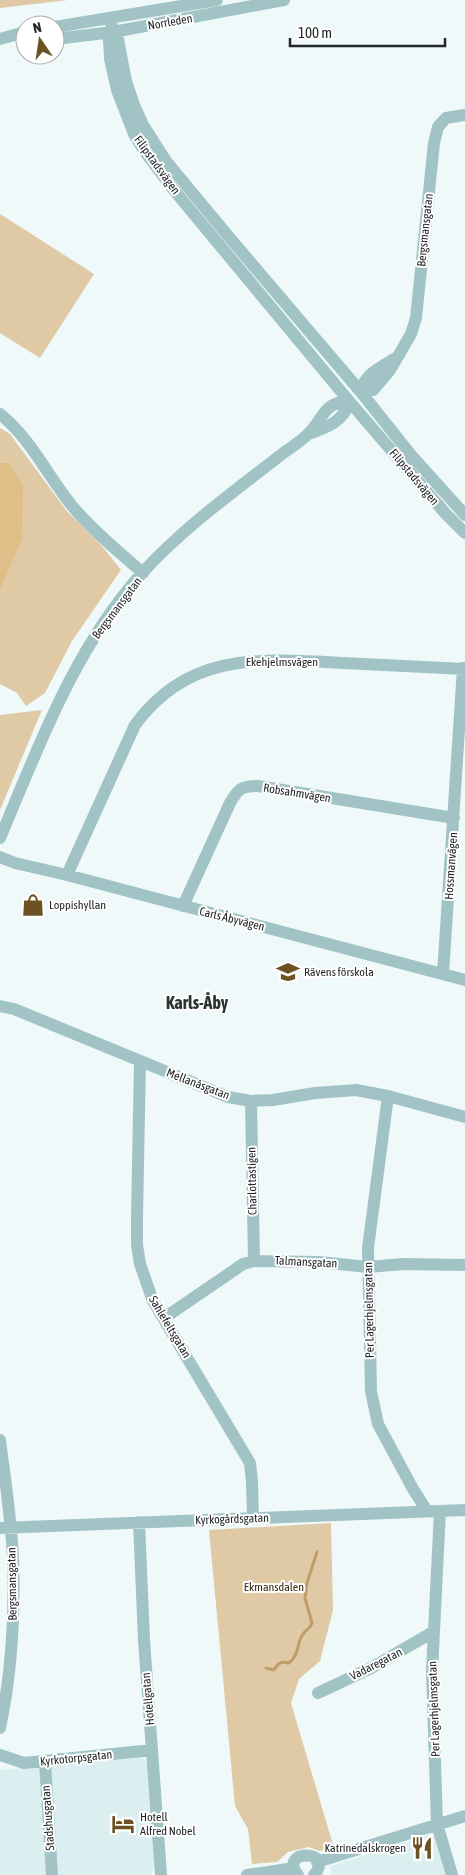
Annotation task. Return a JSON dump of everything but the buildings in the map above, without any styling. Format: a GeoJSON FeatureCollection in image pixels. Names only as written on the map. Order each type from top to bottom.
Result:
{"type":"FeatureCollection","features":[{"type":"Feature","properties":{"kind":"street","name":"Norrleden"},"geometry":{"type":"LineString","coordinates":[[65,25],[217,0]]}},
{"type":"Feature","properties":{"kind":"street","name":"Norrleden"},"geometry":{"type":"LineString","coordinates":[[65,38],[113,32],[284,0]]}},
{"type":"Feature","properties":{"kind":"street"},"geometry":{"type":"LineString","coordinates":[[110,18],[113,32]]}},
{"type":"Feature","properties":{"kind":"street","name":"Filipstadsvägen"},"geometry":{"type":"LineString","coordinates":[[465,515],[411,455],[360,391],[229,238],[153,143],[134,105],[126,81],[118,39],[113,32],[108,40],[110,58],[118,90],[134,134],[145,152],[173,189],[349,401],[445,513],[465,533]]}},
{"type":"Feature","properties":{"kind":"street"},"geometry":{"type":"LineString","coordinates":[[0,40],[15,35]]}},
{"type":"Feature","properties":{"kind":"street"},"geometry":{"type":"LineString","coordinates":[[0,40],[15,41]]}},
{"type":"Feature","properties":{"kind":"street","name":"Bergsmansgatan"},"geometry":{"type":"LineString","coordinates":[[0,838],[29,769],[81,659],[111,613],[143,572],[221,501],[308,434],[330,407],[337,402],[349,401],[360,391],[373,390],[390,370],[410,334],[416,318],[434,143],[438,127],[446,118],[465,115]]}},
{"type":"Feature","properties":{"kind":"street"},"geometry":{"type":"LineString","coordinates":[[0,414],[24,438],[73,507],[143,572]]}},
{"type":"Feature","properties":{"kind":"street","name":"Ekehjelmsvägen"},"geometry":{"type":"LineString","coordinates":[[67,875],[135,725],[148,708],[162,695],[199,673],[223,665],[268,660],[464,669]]}},
{"type":"Feature","properties":{"kind":"street","name":"Hossmanvägen"},"geometry":{"type":"LineString","coordinates":[[443,974],[464,669]]}},
{"type":"Feature","properties":{"kind":"street","name":"Robsahmvägen"},"geometry":{"type":"LineString","coordinates":[[183,906],[230,803],[237,791],[246,786],[258,786],[454,818]]}},
{"type":"Feature","properties":{"kind":"street","name":"Carls Åbyvägen"},"geometry":{"type":"LineString","coordinates":[[0,857],[15,863],[465,980]]}},
{"type":"Feature","properties":{"kind":"street","name":"Mellanåsgatan"},"geometry":{"type":"LineString","coordinates":[[0,1006],[14,1009],[228,1097],[250,1101],[273,1100],[324,1092],[356,1090],[388,1096],[465,1117]]}},
{"type":"Feature","properties":{"kind":"street","name":"Sahlefeltsgatan"},"geometry":{"type":"LineString","coordinates":[[140,1062],[137,1245],[140,1264],[146,1284],[164,1318],[250,1463],[253,1518]]}},
{"type":"Feature","properties":{"kind":"street","name":"Per Lagerhjelmsgatan"},"geometry":{"type":"LineString","coordinates":[[388,1096],[368,1248],[369,1368],[378,1424],[413,1489],[433,1511],[432,1671],[437,1824],[452,1875]]}},
{"type":"Feature","properties":{"kind":"street","name":"Charlottastigen"},"geometry":{"type":"LineString","coordinates":[[250,1101],[254,1260]]}},
{"type":"Feature","properties":{"kind":"street","name":"Talmansgatan"},"geometry":{"type":"LineString","coordinates":[[164,1318],[236,1269],[254,1260],[319,1262],[368,1267],[403,1264],[465,1264]]}},
{"type":"Feature","properties":{"kind":"street","name":"Bergsmansgatan"},"geometry":{"type":"LineString","coordinates":[[0,1440],[5,1528],[13,1557],[12,1637],[7,1687],[0,1728]]}},
{"type":"Feature","properties":{"kind":"street","name":"Kyrkogårdsgatan"},"geometry":{"type":"LineString","coordinates":[[5,1528],[465,1510]]}},
{"type":"Feature","properties":{"kind":"street","name":"Hotellgatan"},"geometry":{"type":"LineString","coordinates":[[139,1522],[144,1640],[161,1875]]}},
{"type":"Feature","properties":{"kind":"street","name":"Vadaregatan"},"geometry":{"type":"LineString","coordinates":[[318,1693],[371,1668],[433,1632]]}},
{"type":"Feature","properties":{"kind":"street","name":"Kyrkotorpsgatan"},"geometry":{"type":"LineString","coordinates":[[0,1755],[24,1763],[152,1750]]}},
{"type":"Feature","properties":{"kind":"street","name":"Stadshusgatan"},"geometry":{"type":"LineString","coordinates":[[45,1762],[52,1875]]}},
{"type":"Feature","properties":{"kind":"street"},"geometry":{"type":"LineString","coordinates":[[318,1862],[465,1816]]}},
{"type":"Feature","properties":{"kind":"street"},"geometry":{"type":"LineString","coordinates":[[247,1875],[296,1872],[295,1861],[301,1855],[309,1854],[318,1862],[318,1869],[314,1875]]}},
{"type":"Feature","properties":{"kind":"shaded area"},"geometry":{"type":"Polygon","coordinates":[[[8,462],[23,486],[22,538],[0,590],[0,463],[8,462]]]}},
{"type":"Feature","properties":{"kind":"shaded area"},"geometry":{"type":"Polygon","coordinates":[[[141,1756],[148,1763],[156,1860],[151,1875],[0,1875],[0,1770],[141,1756]]]}},
{"type":"Feature","properties":{"kind":"shaded area"},"geometry":{"type":"Polygon","coordinates":[[[434,1833],[447,1875],[331,1875],[331,1866],[434,1833]]]}},
{"type":"Feature","properties":{"kind":"green space"},"geometry":{"type":"Polygon","coordinates":[[[0,0],[68,0],[0,8],[0,0]]]}},
{"type":"Feature","properties":{"kind":"green space"},"geometry":{"type":"Polygon","coordinates":[[[0,214],[94,274],[40,358],[0,333],[0,214]]]}},
{"type":"Feature","properties":{"kind":"green space"},"geometry":{"type":"Polygon","coordinates":[[[0,428],[10,434],[66,510],[102,546],[121,570],[72,641],[45,693],[26,706],[17,693],[0,684],[0,590],[8,462],[0,463],[0,428]]]}},
{"type":"Feature","properties":{"kind":"green space"},"geometry":{"type":"Polygon","coordinates":[[[42,710],[0,810],[0,715],[42,710]]]}},
{"type":"Feature","properties":{"kind":"green space","name":"Ekmansdalen"},"geometry":{"type":"Polygon","coordinates":[[[331,1523],[333,1610],[320,1661],[299,1679],[291,1703],[334,1848],[319,1851],[309,1847],[288,1852],[277,1862],[252,1864],[248,1829],[235,1806],[209,1530],[331,1523]]]}},
{"type":"Feature","properties":{"kind":"waterway"},"geometry":{"type":"LineString","coordinates":[[266,1668],[274,1670],[280,1663],[289,1663],[297,1651],[302,1636],[312,1623],[305,1598],[307,1583],[317,1552]]}},
{"type":"Feature","properties":{"kind":"place","name":"Loppishyllan"},"geometry":{"type":"Point","coordinates":[33,905]}},
{"type":"Feature","properties":{"kind":"place","name":"Rävens förskola"},"geometry":{"type":"Point","coordinates":[288,972]}},
{"type":"Feature","properties":{"kind":"place","name":"Hotell Alfred Nobel"},"geometry":{"type":"Point","coordinates":[123,1824]}},
{"type":"Feature","properties":{"kind":"place","name":"Katrinedalskrogen"},"geometry":{"type":"Point","coordinates":[422,1848]}},
{"type":"Feature","properties":{"kind":"district","name":"Karls-Åby"},"geometry":{"type":"Point","coordinates":[197,1002]}}]}
